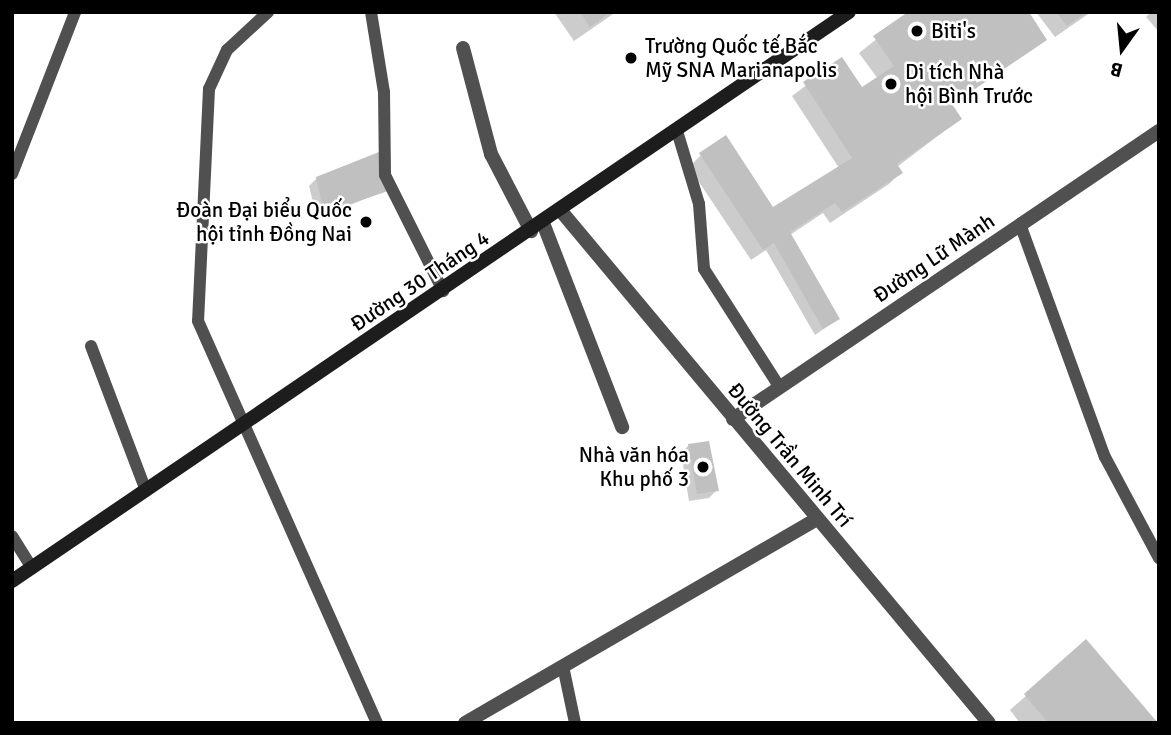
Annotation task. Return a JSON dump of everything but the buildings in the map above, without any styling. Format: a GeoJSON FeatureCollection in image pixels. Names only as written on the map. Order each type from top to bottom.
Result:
{"type":"FeatureCollection","features":[{"type":"Feature","properties":{"kind":"main road","name":"Đường 30 Tháng 4"},"geometry":{"type":"LineString","coordinates":[[12,581],[561,211],[849,12]]}},
{"type":"Feature","properties":{"kind":"street"},"geometry":{"type":"LineString","coordinates":[[463,48],[491,154],[537,227],[622,427]]}},
{"type":"Feature","properties":{"kind":"street","name":"Đường Lữ Mành"},"geometry":{"type":"LineString","coordinates":[[733,419],[1159,131]]}},
{"type":"Feature","properties":{"kind":"street","name":"Đường Trần Minh Trí"},"geometry":{"type":"LineString","coordinates":[[561,211],[815,520],[989,723]]}},
{"type":"Feature","properties":{"kind":"street"},"geometry":{"type":"LineString","coordinates":[[465,723],[815,520]]}},
{"type":"Feature","properties":{"kind":"lane"},"geometry":{"type":"LineString","coordinates":[[12,174],[75,12]]}},
{"type":"Feature","properties":{"kind":"lane"},"geometry":{"type":"LineString","coordinates":[[268,12],[227,50],[209,89],[196,307],[240,428],[377,723]]}},
{"type":"Feature","properties":{"kind":"lane"},"geometry":{"type":"LineString","coordinates":[[371,12],[381,56],[386,175],[443,291]]}},
{"type":"Feature","properties":{"kind":"lane"},"geometry":{"type":"LineString","coordinates":[[677,131],[699,204],[704,269],[780,388]]}},
{"type":"Feature","properties":{"kind":"lane"},"geometry":{"type":"LineString","coordinates":[[1020,224],[1105,457],[1159,558]]}},
{"type":"Feature","properties":{"kind":"lane"},"geometry":{"type":"LineString","coordinates":[[91,346],[146,491]]}},
{"type":"Feature","properties":{"kind":"lane"},"geometry":{"type":"LineString","coordinates":[[12,536],[32,568]]}},
{"type":"Feature","properties":{"kind":"lane"},"geometry":{"type":"LineString","coordinates":[[563,666],[575,723]]}},
{"type":"Feature","properties":{"kind":"place","name":"Biti's"},"geometry":{"type":"Point","coordinates":[917,31]}},
{"type":"Feature","properties":{"kind":"place","name":"Trường Quốc tế Bắc Mỹ SNA Marianapolis"},"geometry":{"type":"Point","coordinates":[631,58]}},
{"type":"Feature","properties":{"kind":"place","name":"Di tích Nhà hội Bình Trước"},"geometry":{"type":"Point","coordinates":[891,84]}},
{"type":"Feature","properties":{"kind":"place","name":"Đoàn Đại biểu Quốc hội tỉnh Đồng Nai"},"geometry":{"type":"Point","coordinates":[366,222]}},
{"type":"Feature","properties":{"kind":"place","name":"Nhà văn hóa Khu phố 3"},"geometry":{"type":"Point","coordinates":[703,467]}}]}
